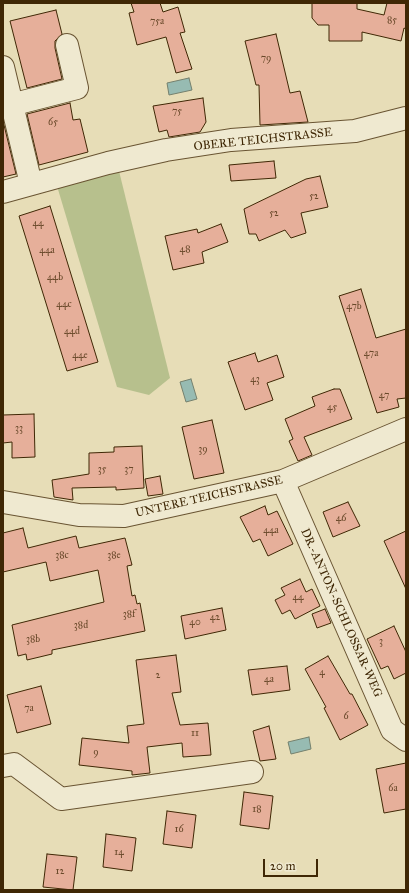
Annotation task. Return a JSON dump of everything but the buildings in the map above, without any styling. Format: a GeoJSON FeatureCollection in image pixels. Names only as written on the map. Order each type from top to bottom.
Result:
{"type":"FeatureCollection","features":[{"type":"Feature","properties":{"kind":"street"},"geometry":{"type":"LineString","coordinates":[[8,105],[77,88],[67,45]]}},
{"type":"Feature","properties":{"kind":"street"},"geometry":{"type":"LineString","coordinates":[[3,67],[8,105],[32,184]]}},
{"type":"Feature","properties":{"kind":"street","name":"OBERE TEICHSTRASSE"},"geometry":{"type":"LineString","coordinates":[[3,192],[108,163],[166,150],[231,140],[355,131],[406,118]]}},
{"type":"Feature","properties":{"kind":"street","name":"UNTERE TEICHSTRASSE"},"geometry":{"type":"LineString","coordinates":[[3,502],[79,515],[124,516],[283,480],[406,429]]}},
{"type":"Feature","properties":{"kind":"street","name":"DR.-ANTON-SCHLOSSAR-WEG"},"geometry":{"type":"LineString","coordinates":[[283,480],[392,730],[406,740]]}},
{"type":"Feature","properties":{"kind":"street"},"geometry":{"type":"LineString","coordinates":[[3,766],[14,764],[61,799],[252,772]]}},
{"type":"Feature","properties":{"kind":"green space"},"geometry":{"type":"Polygon","coordinates":[[[119,171],[170,378],[149,395],[117,387],[57,186],[119,171]]]}},
{"type":"Feature","properties":{"kind":"water"},"geometry":{"type":"Polygon","coordinates":[[[189,78],[192,90],[169,95],[167,83],[189,78]]]}},
{"type":"Feature","properties":{"kind":"water"},"geometry":{"type":"Polygon","coordinates":[[[191,379],[197,399],[186,402],[180,382],[191,379]]]}},
{"type":"Feature","properties":{"kind":"water"},"geometry":{"type":"Polygon","coordinates":[[[309,737],[311,749],[291,754],[288,742],[309,737]]]}}]}
